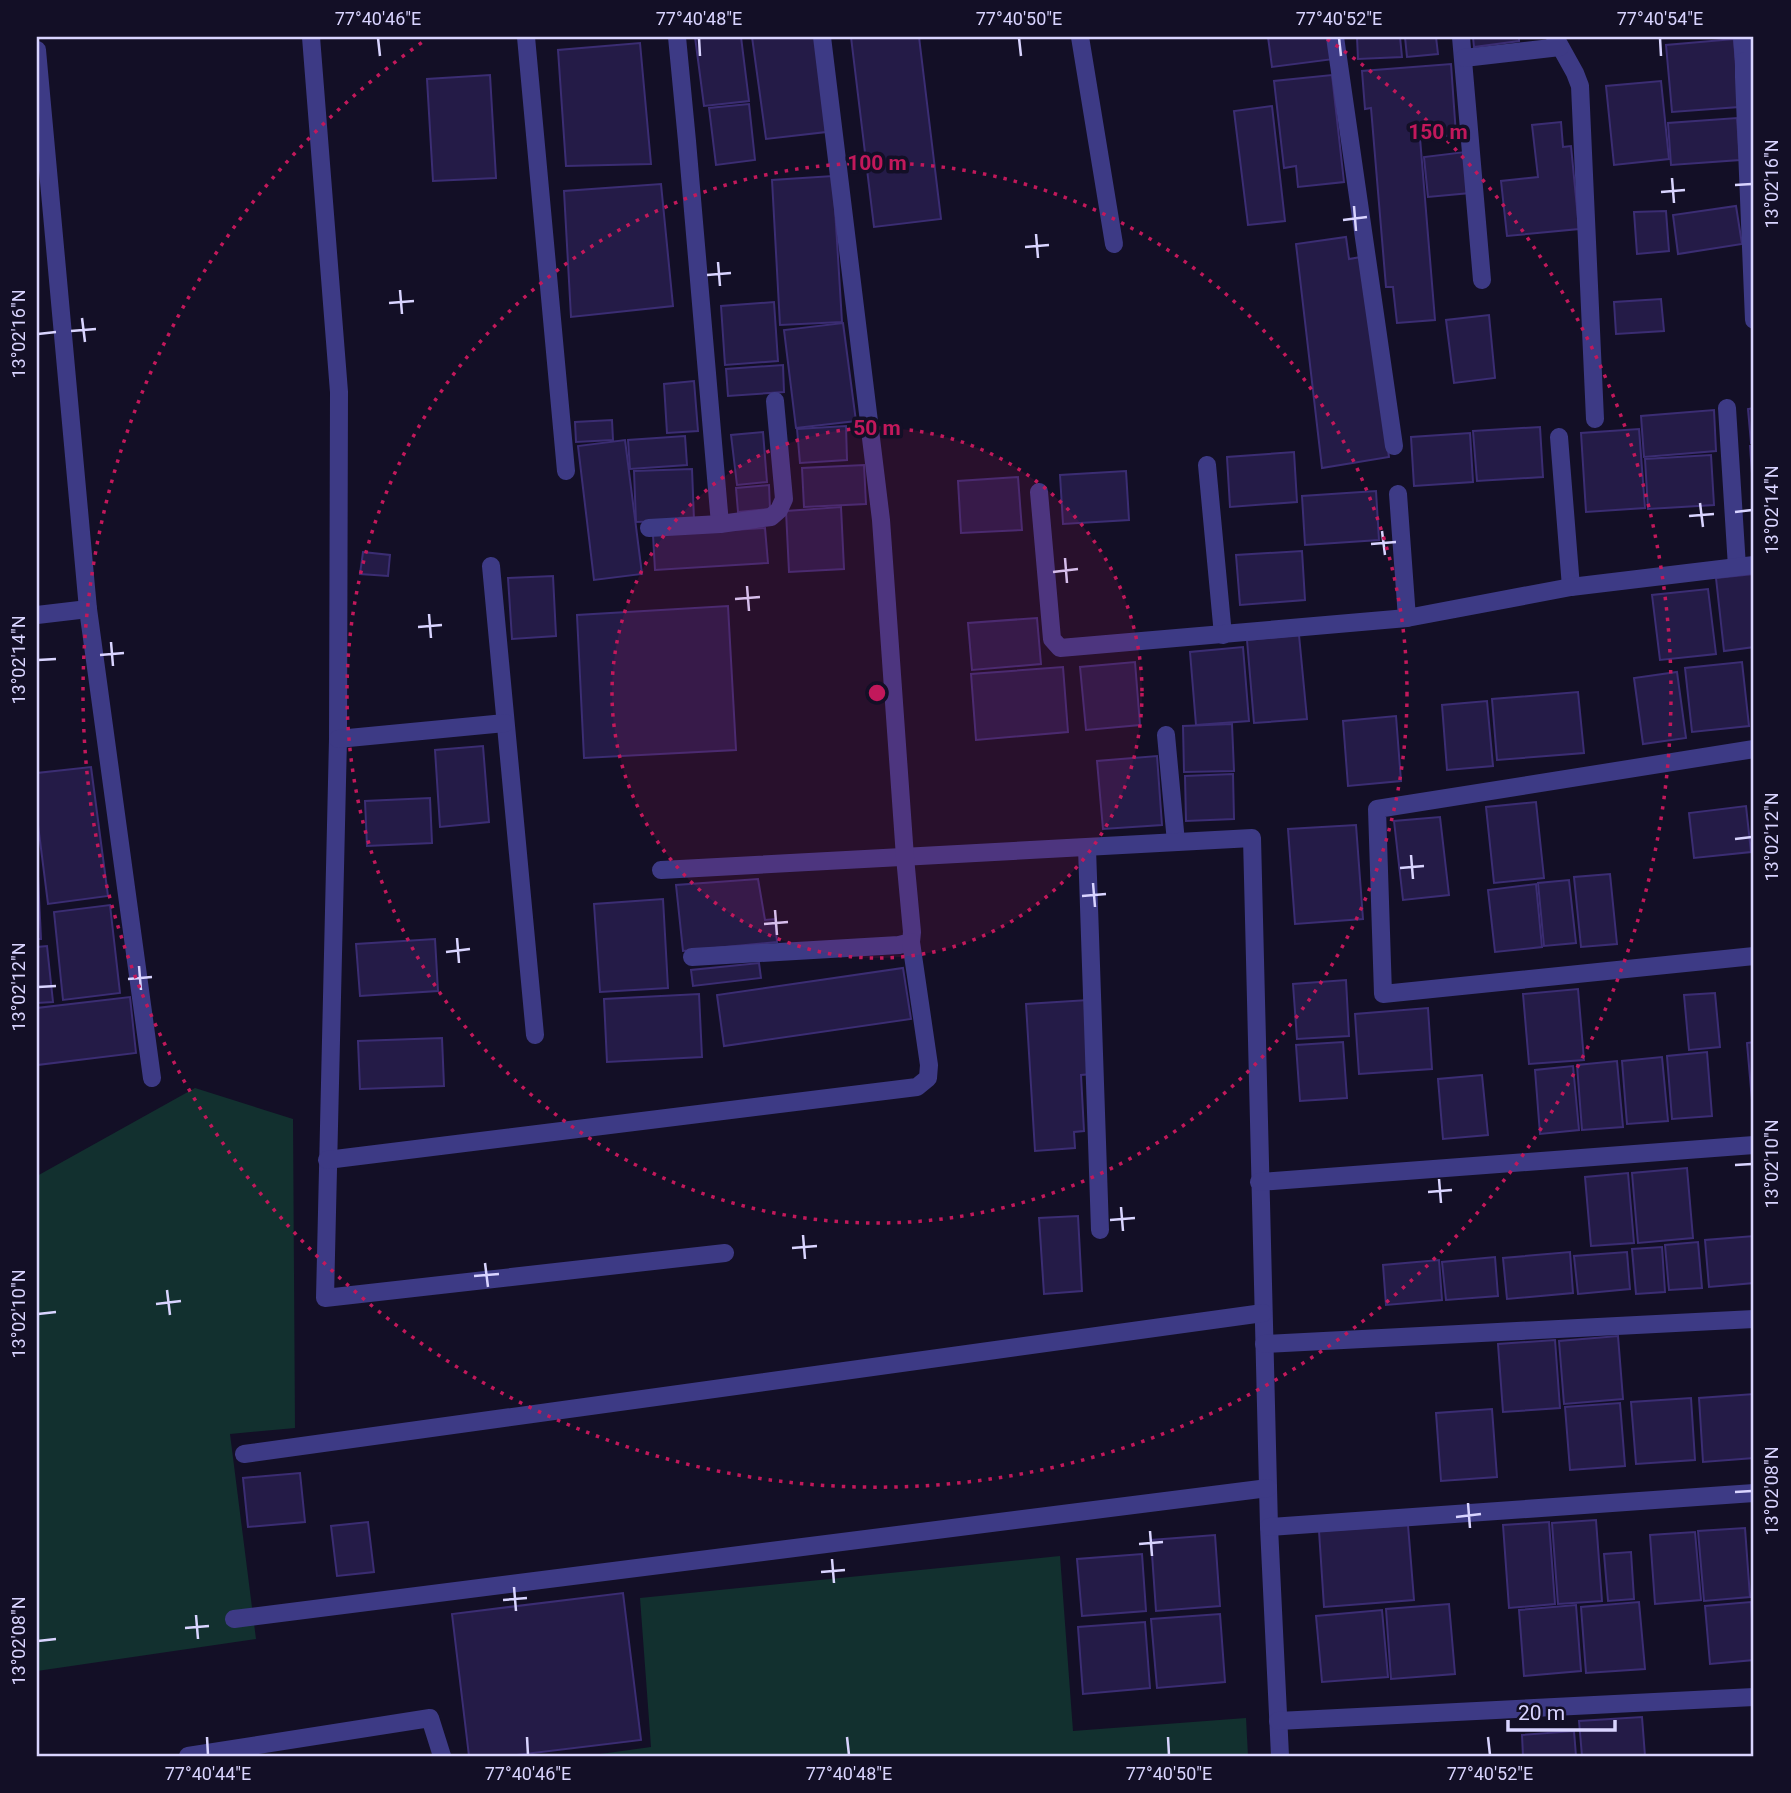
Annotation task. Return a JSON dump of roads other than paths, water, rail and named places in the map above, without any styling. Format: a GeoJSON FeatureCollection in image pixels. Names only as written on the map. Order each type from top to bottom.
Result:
{"type":"FeatureCollection","features":[{"type":"Feature","properties":{"kind":"street"},"geometry":{"type":"LineString","coordinates":[[311,37],[339,392],[338,739],[325,1298],[725,1253]]}},
{"type":"Feature","properties":{"kind":"street"},"geometry":{"type":"LineString","coordinates":[[526,37],[566,471]]}},
{"type":"Feature","properties":{"kind":"street"},"geometry":{"type":"LineString","coordinates":[[677,37],[720,524]]}},
{"type":"Feature","properties":{"kind":"street"},"geometry":{"type":"LineString","coordinates":[[327,1160],[917,1087],[928,1078],[929,1065],[911,942],[881,520],[821,37]]}},
{"type":"Feature","properties":{"kind":"street"},"geometry":{"type":"LineString","coordinates":[[1080,37],[1114,244]]}},
{"type":"Feature","properties":{"kind":"street"},"geometry":{"type":"LineString","coordinates":[[1335,37],[1394,446]]}},
{"type":"Feature","properties":{"kind":"street"},"geometry":{"type":"LineString","coordinates":[[1461,37],[1482,280]]}},
{"type":"Feature","properties":{"kind":"street"},"geometry":{"type":"LineString","coordinates":[[1742,37],[1749,61],[1754,320]]}},
{"type":"Feature","properties":{"kind":"street"},"geometry":{"type":"LineString","coordinates":[[1464,58],[1557,42],[1580,86],[1595,419]]}},
{"type":"Feature","properties":{"kind":"street"},"geometry":{"type":"LineString","coordinates":[[37,50],[88,609],[152,1078]]}},
{"type":"Feature","properties":{"kind":"street"},"geometry":{"type":"LineString","coordinates":[[649,528],[720,524],[771,517],[779,510],[784,499],[775,401]]}},
{"type":"Feature","properties":{"kind":"street"},"geometry":{"type":"LineString","coordinates":[[1039,492],[1052,639],[1060,648],[1407,618],[1571,587],[1746,566],[1727,408]]}},
{"type":"Feature","properties":{"kind":"street"},"geometry":{"type":"LineString","coordinates":[[1559,437],[1571,587]]}},
{"type":"Feature","properties":{"kind":"street"},"geometry":{"type":"LineString","coordinates":[[1207,465],[1223,635]]}},
{"type":"Feature","properties":{"kind":"street"},"geometry":{"type":"LineString","coordinates":[[1398,494],[1407,618]]}},
{"type":"Feature","properties":{"kind":"street"},"geometry":{"type":"LineString","coordinates":[[491,566],[535,1035]]}},
{"type":"Feature","properties":{"kind":"street"},"geometry":{"type":"LineString","coordinates":[[37,615],[88,609]]}},
{"type":"Feature","properties":{"kind":"street"},"geometry":{"type":"LineString","coordinates":[[338,739],[505,723]]}},
{"type":"Feature","properties":{"kind":"street"},"geometry":{"type":"LineString","coordinates":[[1166,736],[1176,842]]}},
{"type":"Feature","properties":{"kind":"street"},"geometry":{"type":"LineString","coordinates":[[1754,749],[1377,809],[1383,994],[1754,956]]}},
{"type":"Feature","properties":{"kind":"street"},"geometry":{"type":"LineString","coordinates":[[661,870],[1252,838],[1269,1527],[1280,1756]]}},
{"type":"Feature","properties":{"kind":"street"},"geometry":{"type":"LineString","coordinates":[[1087,848],[1100,1230]]}},
{"type":"Feature","properties":{"kind":"street"},"geometry":{"type":"LineString","coordinates":[[692,957],[899,945],[911,942]]}},
{"type":"Feature","properties":{"kind":"street"},"geometry":{"type":"LineString","coordinates":[[1259,1182],[1754,1146]]}},
{"type":"Feature","properties":{"kind":"street"},"geometry":{"type":"LineString","coordinates":[[244,1454],[1263,1313]]}},
{"type":"Feature","properties":{"kind":"street"},"geometry":{"type":"LineString","coordinates":[[1264,1344],[1754,1319]]}},
{"type":"Feature","properties":{"kind":"street"},"geometry":{"type":"LineString","coordinates":[[234,1619],[1268,1488]]}},
{"type":"Feature","properties":{"kind":"street"},"geometry":{"type":"LineString","coordinates":[[1269,1527],[1754,1493]]}},
{"type":"Feature","properties":{"kind":"street"},"geometry":{"type":"LineString","coordinates":[[1278,1721],[1754,1697]]}},
{"type":"Feature","properties":{"kind":"street"},"geometry":{"type":"LineString","coordinates":[[188,1756],[430,1718],[442,1756]]}}]}
